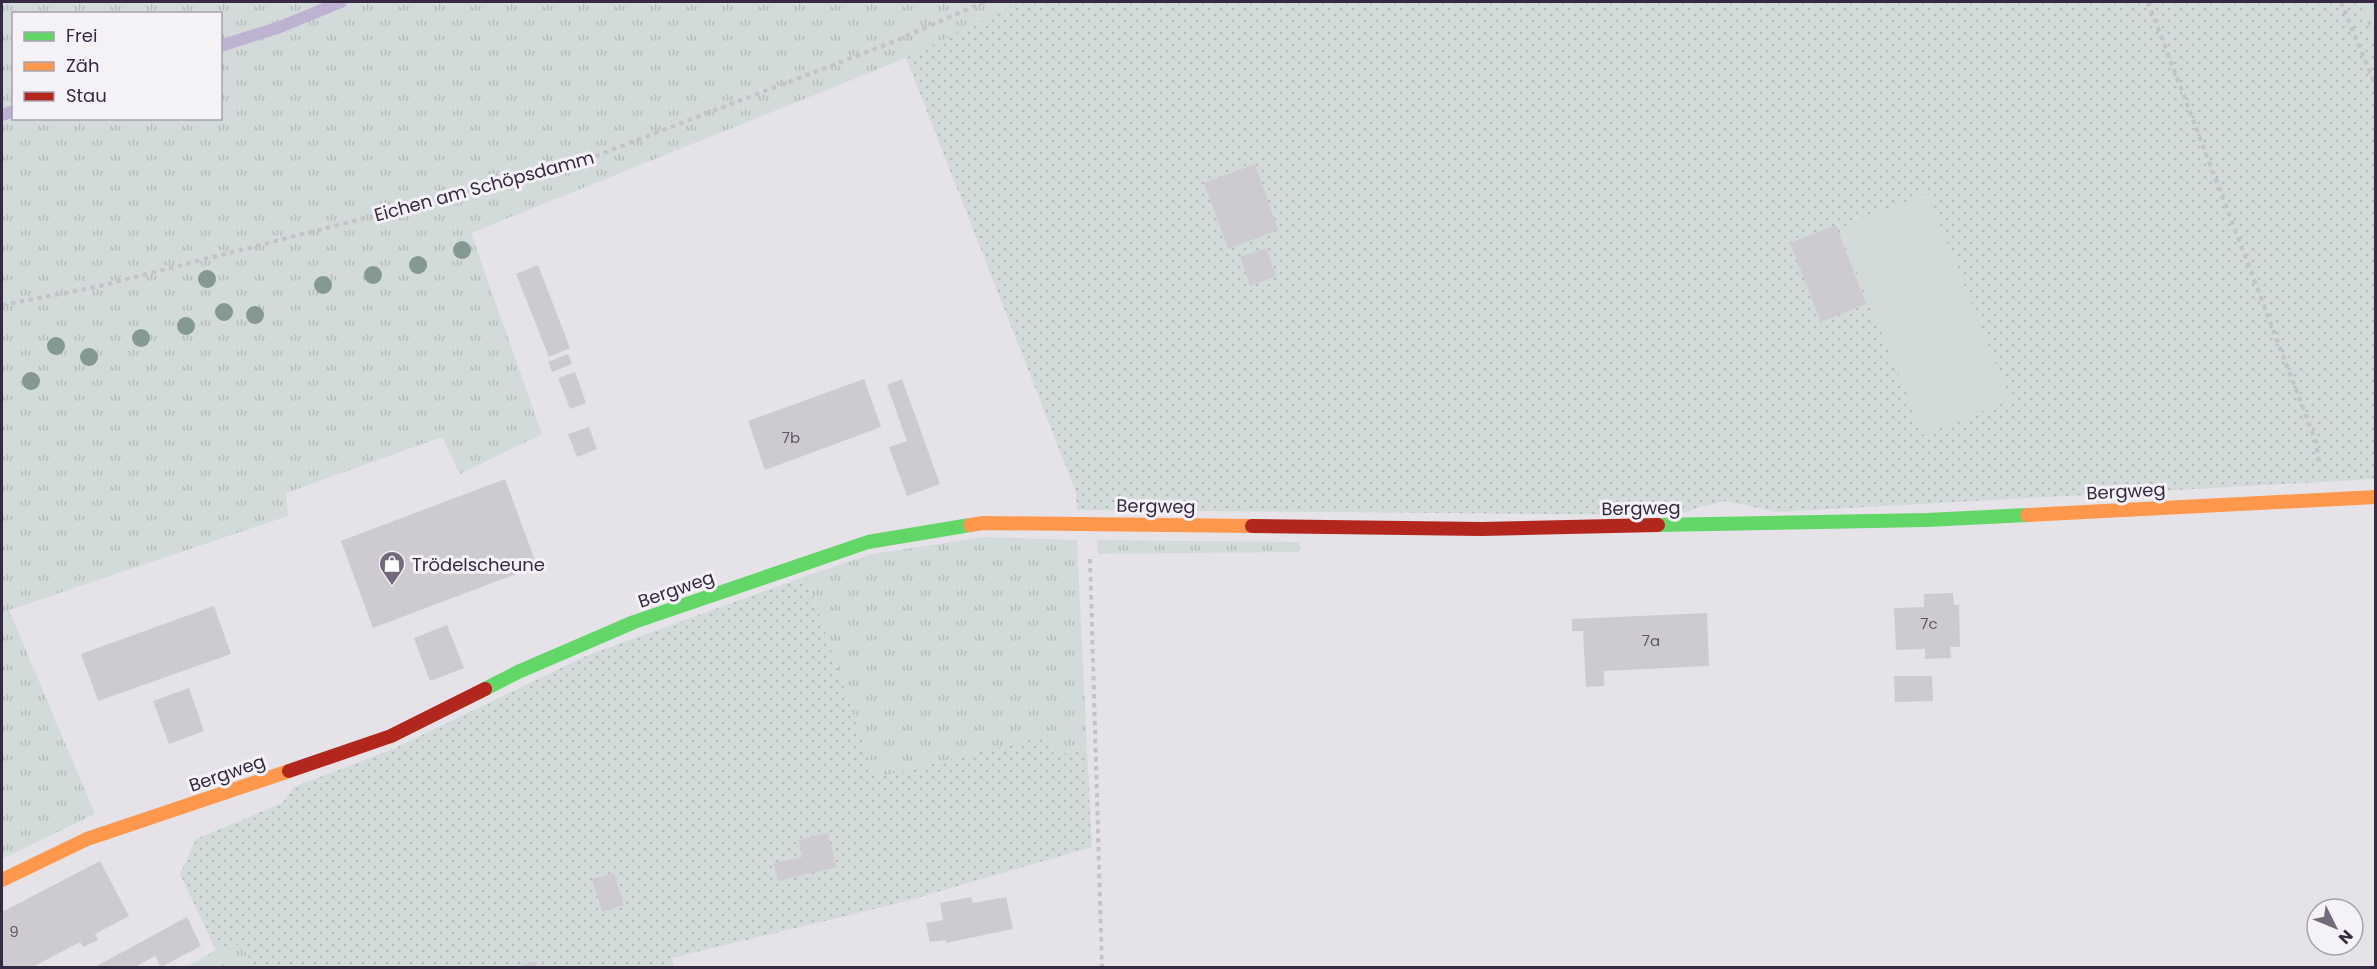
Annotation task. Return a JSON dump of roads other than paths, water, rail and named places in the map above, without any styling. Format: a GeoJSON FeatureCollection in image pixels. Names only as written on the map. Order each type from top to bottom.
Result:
{"type":"FeatureCollection","features":[{"type":"Feature","properties":{"kind":"street","name":"Bergweg"},"geometry":{"type":"LineString","coordinates":[[2,880],[87,839],[391,736],[518,672],[634,622],[868,542],[983,523],[1494,529],[1927,520],[2376,497]]}},
{"type":"Feature","properties":{"kind":"waterway"},"geometry":{"type":"LineString","coordinates":[[222,45],[280,27],[341,2]]}},
{"type":"Feature","properties":{"kind":"waterway"},"geometry":{"type":"LineString","coordinates":[[2,115],[12,112]]}},
{"type":"Feature","properties":{"kind":"place","name":"Trödelscheune"},"geometry":{"type":"Point","coordinates":[392,587]}}]}
